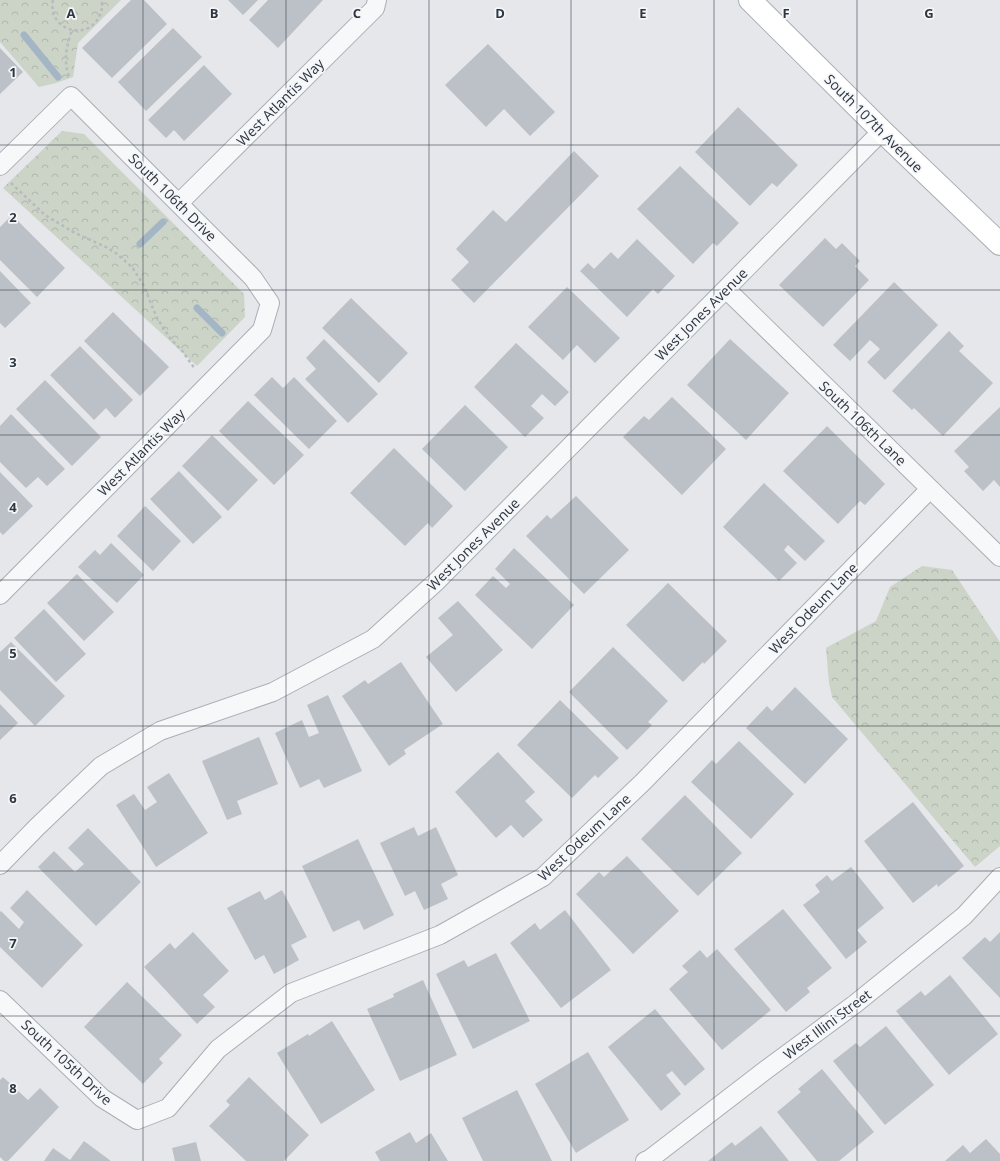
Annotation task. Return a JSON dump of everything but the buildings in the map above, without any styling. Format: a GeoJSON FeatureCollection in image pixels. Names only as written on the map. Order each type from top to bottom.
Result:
{"type":"FeatureCollection","features":[{"type":"Feature","properties":{"kind":"main road","name":"South 107th Avenue"},"geometry":{"type":"LineString","coordinates":[[750,0],[882,131],[1000,244]]}},
{"type":"Feature","properties":{"kind":"street","name":"West Atlantis Way"},"geometry":{"type":"LineString","coordinates":[[179,203],[375,8],[377,0]]}},
{"type":"Feature","properties":{"kind":"street","name":"South 106th Drive"},"geometry":{"type":"LineString","coordinates":[[71,96],[253,278],[270,303]]}},
{"type":"Feature","properties":{"kind":"street"},"geometry":{"type":"LineString","coordinates":[[0,166],[71,96]]}},
{"type":"Feature","properties":{"kind":"street","name":"West Jones Avenue"},"geometry":{"type":"LineString","coordinates":[[0,866],[37,827],[101,766],[160,732],[273,692],[373,638],[438,581],[882,131]]}},
{"type":"Feature","properties":{"kind":"street","name":"South 106th Lane"},"geometry":{"type":"LineString","coordinates":[[726,289],[1000,557]]}},
{"type":"Feature","properties":{"kind":"street","name":"West Atlantis Way"},"geometry":{"type":"LineString","coordinates":[[0,595],[262,330],[270,303]]}},
{"type":"Feature","properties":{"kind":"street","name":"West Odeum Lane"},"geometry":{"type":"LineString","coordinates":[[137,1120],[168,1108],[218,1048],[291,993],[440,935],[543,877],[642,783],[930,489]]}},
{"type":"Feature","properties":{"kind":"street","name":"West Illini Street"},"geometry":{"type":"LineString","coordinates":[[645,1161],[650,1159],[767,1069],[855,1004],[964,916],[1000,877]]}},
{"type":"Feature","properties":{"kind":"street","name":"South 105th Drive"},"geometry":{"type":"LineString","coordinates":[[0,1000],[102,1098],[137,1120]]}},
{"type":"Feature","properties":{"kind":"path"},"geometry":{"type":"LineString","coordinates":[[53,0],[52,11],[55,19],[61,25],[76,31],[85,29],[98,19],[102,11],[101,0]]}},
{"type":"Feature","properties":{"kind":"path"},"geometry":{"type":"LineString","coordinates":[[71,96],[71,80],[65,65],[72,30]]}},
{"type":"Feature","properties":{"kind":"path"},"geometry":{"type":"LineString","coordinates":[[11,183],[45,215],[106,247],[132,267],[143,284],[158,318],[166,331],[208,384]]}},
{"type":"Feature","properties":{"kind":"green space"},"geometry":{"type":"Polygon","coordinates":[[[0,0],[121,0],[78,43],[73,77],[39,87],[0,42],[0,0]]]}},
{"type":"Feature","properties":{"kind":"green space"},"geometry":{"type":"Polygon","coordinates":[[[62,131],[84,134],[244,294],[245,317],[197,366],[3,188],[62,131]]]}},
{"type":"Feature","properties":{"kind":"green space"},"geometry":{"type":"Polygon","coordinates":[[[922,566],[952,570],[1000,642],[1000,846],[975,867],[832,697],[829,683],[826,648],[876,621],[890,587],[922,566]]]}},
{"type":"Feature","properties":{"kind":"waterway"},"geometry":{"type":"LineString","coordinates":[[24,35],[58,77]]}},
{"type":"Feature","properties":{"kind":"waterway"},"geometry":{"type":"LineString","coordinates":[[140,244],[163,222]]}},
{"type":"Feature","properties":{"kind":"waterway"},"geometry":{"type":"LineString","coordinates":[[197,308],[222,333]]}}]}
